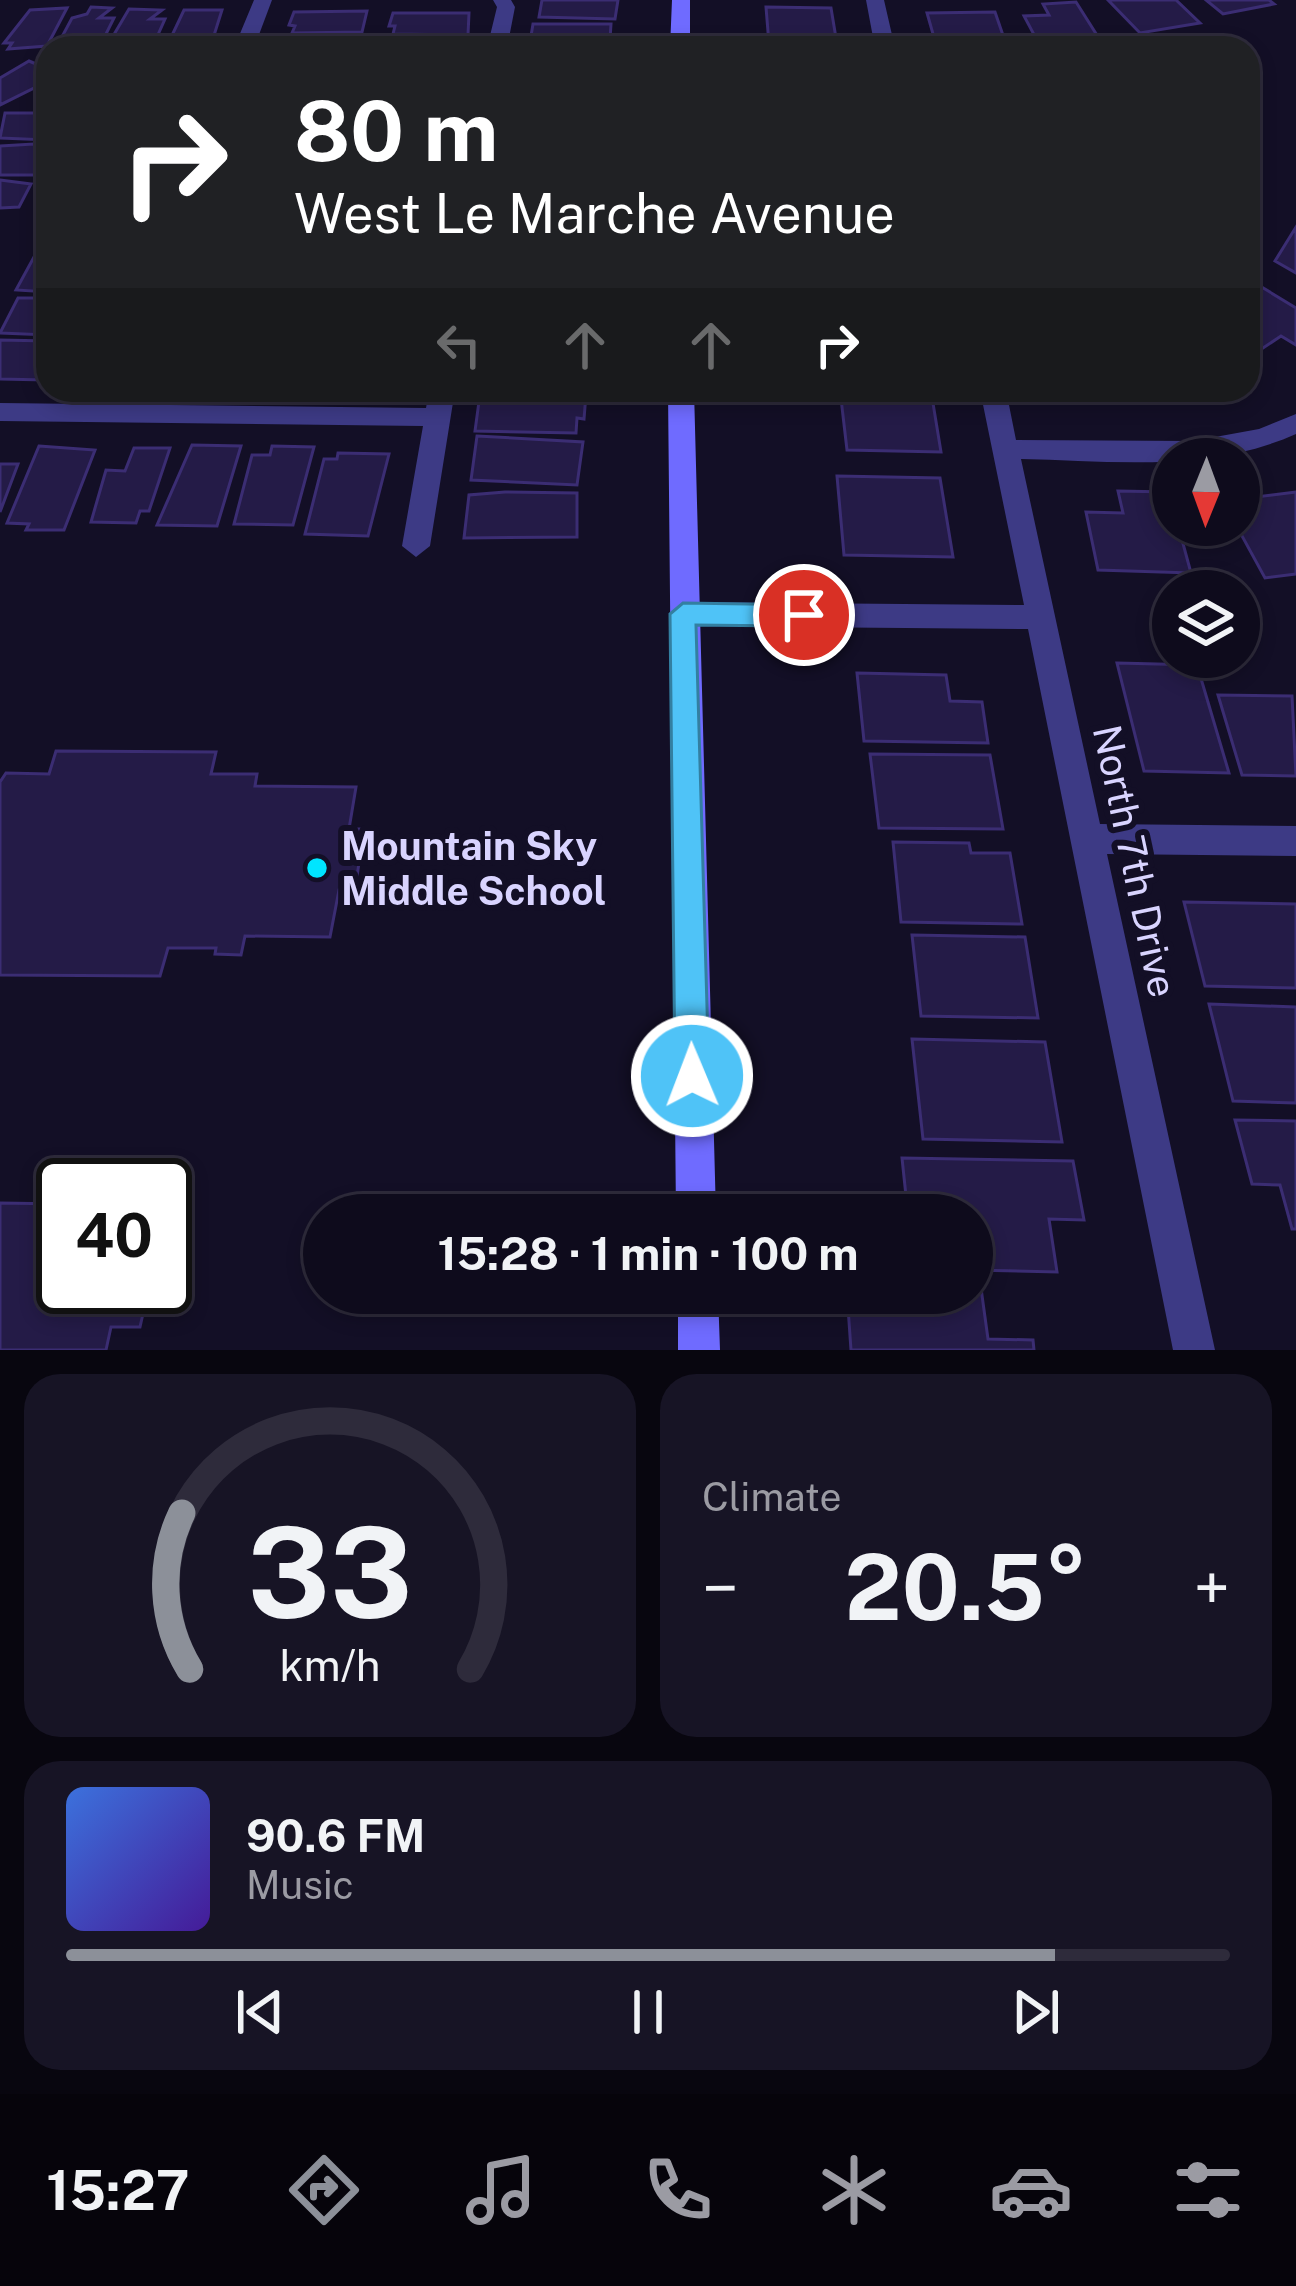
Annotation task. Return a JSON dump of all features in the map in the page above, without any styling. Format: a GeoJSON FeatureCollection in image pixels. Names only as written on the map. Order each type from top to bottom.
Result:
{"type":"FeatureCollection","features":[{"type":"Feature","properties":{"kind":"street"},"geometry":{"type":"LineString","coordinates":[[249,36],[263,0]]}},
{"type":"Feature","properties":{"kind":"street"},"geometry":{"type":"LineString","coordinates":[[500,36],[506,7],[502,0]]}},
{"type":"Feature","properties":{"kind":"street"},"geometry":{"type":"LineString","coordinates":[[680,36],[681,0]]}},
{"type":"Feature","properties":{"kind":"street"},"geometry":{"type":"LineString","coordinates":[[875,0],[882,36]]}},
{"type":"Feature","properties":{"kind":"street"},"geometry":{"type":"LineString","coordinates":[[0,412],[109,402],[440,404],[416,546]]}},
{"type":"Feature","properties":{"kind":"street"},"geometry":{"type":"LineString","coordinates":[[681,402],[696,1194]]}},
{"type":"Feature","properties":{"kind":"street","name":"North 7th Drive"},"geometry":{"type":"LineString","coordinates":[[995,402],[1194,1350]]}},
{"type":"Feature","properties":{"kind":"street"},"geometry":{"type":"LineString","coordinates":[[1005,449],[1222,447],[1279,433],[1296,423]]}},
{"type":"Feature","properties":{"kind":"street"},"geometry":{"type":"LineString","coordinates":[[683,614],[1041,617]]}},
{"type":"Feature","properties":{"kind":"street"},"geometry":{"type":"LineString","coordinates":[[1088,839],[1296,841]]}},
{"type":"Feature","properties":{"kind":"street"},"geometry":{"type":"LineString","coordinates":[[698,1314],[699,1350]]}},
{"type":"Feature","properties":{"kind":"building"},"geometry":{"type":"Polygon","coordinates":[[[542,0],[618,0],[615,19],[539,17],[542,0]]]}},
{"type":"Feature","properties":{"kind":"building"},"geometry":{"type":"Polygon","coordinates":[[[1108,0],[1176,0],[1200,23],[1140,33],[1108,0]]]}},
{"type":"Feature","properties":{"kind":"building"},"geometry":{"type":"Polygon","coordinates":[[[1206,0],[1269,0],[1274,4],[1223,14],[1206,0]]]}},
{"type":"Feature","properties":{"kind":"building"},"geometry":{"type":"Polygon","coordinates":[[[1076,2],[1097,36],[1035,36],[1024,16],[1049,15],[1043,4],[1076,2]]]}},
{"type":"Feature","properties":{"kind":"building"},"geometry":{"type":"Polygon","coordinates":[[[91,7],[112,8],[99,18],[114,18],[105,36],[62,36],[72,18],[87,14],[91,7]]]}},
{"type":"Feature","properties":{"kind":"building"},"geometry":{"type":"Polygon","coordinates":[[[766,7],[831,8],[836,36],[768,36],[766,7]]]}},
{"type":"Feature","properties":{"kind":"building"},"geometry":{"type":"Polygon","coordinates":[[[67,8],[52,36],[36,36],[36,47],[8,49],[12,43],[4,43],[30,10],[67,8]]]}},
{"type":"Feature","properties":{"kind":"building"},"geometry":{"type":"Polygon","coordinates":[[[129,9],[162,10],[150,19],[165,19],[157,36],[113,36],[129,9]]]}},
{"type":"Feature","properties":{"kind":"building"},"geometry":{"type":"Polygon","coordinates":[[[184,10],[222,10],[214,36],[172,36],[184,10]]]}},
{"type":"Feature","properties":{"kind":"building"},"geometry":{"type":"Polygon","coordinates":[[[367,11],[362,32],[292,33],[295,26],[289,25],[294,12],[367,11]]]}},
{"type":"Feature","properties":{"kind":"building"},"geometry":{"type":"Polygon","coordinates":[[[995,12],[1003,36],[934,36],[927,13],[995,12]]]}},
{"type":"Feature","properties":{"kind":"building"},"geometry":{"type":"Polygon","coordinates":[[[393,13],[469,13],[468,35],[393,34],[395,26],[389,26],[393,13]]]}},
{"type":"Feature","properties":{"kind":"building"},"geometry":{"type":"Polygon","coordinates":[[[533,24],[611,24],[610,36],[531,36],[533,24]]]}},
{"type":"Feature","properties":{"kind":"building"},"geometry":{"type":"Polygon","coordinates":[[[29,61],[36,64],[36,87],[0,105],[0,78],[29,61]]]}},
{"type":"Feature","properties":{"kind":"building"},"geometry":{"type":"Polygon","coordinates":[[[5,113],[36,113],[36,140],[0,138],[5,113]]]}},
{"type":"Feature","properties":{"kind":"building"},"geometry":{"type":"Polygon","coordinates":[[[36,144],[36,175],[0,175],[0,146],[36,144]]]}},
{"type":"Feature","properties":{"kind":"building"},"geometry":{"type":"Polygon","coordinates":[[[0,180],[31,184],[19,207],[0,208],[0,180]]]}},
{"type":"Feature","properties":{"kind":"building"},"geometry":{"type":"Polygon","coordinates":[[[1296,227],[1296,273],[1275,261],[1296,227]]]}},
{"type":"Feature","properties":{"kind":"building"},"geometry":{"type":"Polygon","coordinates":[[[34,257],[36,257],[36,291],[16,290],[34,257]]]}},
{"type":"Feature","properties":{"kind":"building"},"geometry":{"type":"Polygon","coordinates":[[[1260,286],[1296,308],[1296,345],[1281,336],[1260,350],[1260,286]]]}},
{"type":"Feature","properties":{"kind":"building"},"geometry":{"type":"Polygon","coordinates":[[[18,298],[36,298],[36,334],[0,333],[18,298]]]}},
{"type":"Feature","properties":{"kind":"building"},"geometry":{"type":"Polygon","coordinates":[[[0,340],[36,341],[36,380],[0,379],[0,340]]]}},
{"type":"Feature","properties":{"kind":"building"},"geometry":{"type":"Polygon","coordinates":[[[479,402],[585,402],[584,419],[577,418],[576,433],[475,431],[479,402]]]}},
{"type":"Feature","properties":{"kind":"building"},"geometry":{"type":"Polygon","coordinates":[[[841,402],[933,402],[941,452],[847,450],[841,402]]]}},
{"type":"Feature","properties":{"kind":"building"},"geometry":{"type":"Polygon","coordinates":[[[477,436],[583,442],[577,485],[471,480],[477,436]]]}},
{"type":"Feature","properties":{"kind":"building"},"geometry":{"type":"Polygon","coordinates":[[[192,445],[241,446],[217,526],[157,525],[192,445]]]}},
{"type":"Feature","properties":{"kind":"building"},"geometry":{"type":"Polygon","coordinates":[[[39,446],[95,450],[64,530],[26,530],[29,524],[7,523],[39,446]]]}},
{"type":"Feature","properties":{"kind":"building"},"geometry":{"type":"Polygon","coordinates":[[[272,446],[314,447],[293,525],[234,524],[252,455],[270,455],[272,446]]]}},
{"type":"Feature","properties":{"kind":"building"},"geometry":{"type":"Polygon","coordinates":[[[134,448],[170,448],[149,511],[140,511],[136,523],[91,522],[106,470],[125,471],[134,448]]]}},
{"type":"Feature","properties":{"kind":"building"},"geometry":{"type":"Polygon","coordinates":[[[338,453],[389,454],[368,536],[305,534],[324,459],[337,459],[338,453]]]}},
{"type":"Feature","properties":{"kind":"building"},"geometry":{"type":"Polygon","coordinates":[[[0,464],[18,464],[0,512],[0,464]]]}},
{"type":"Feature","properties":{"kind":"building"},"geometry":{"type":"Polygon","coordinates":[[[837,476],[940,478],[953,557],[844,555],[837,476]]]}},
{"type":"Feature","properties":{"kind":"building"},"geometry":{"type":"Polygon","coordinates":[[[1118,491],[1152,492],[1152,546],[1184,546],[1190,570],[1098,570],[1086,512],[1123,513],[1118,491]]]}},
{"type":"Feature","properties":{"kind":"building"},"geometry":{"type":"Polygon","coordinates":[[[1296,492],[1296,574],[1265,578],[1247,546],[1260,546],[1260,496],[1296,492]]]}},
{"type":"Feature","properties":{"kind":"building"},"geometry":{"type":"Polygon","coordinates":[[[577,493],[577,537],[464,538],[469,495],[577,493]]]}},
{"type":"Feature","properties":{"kind":"building"},"geometry":{"type":"Polygon","coordinates":[[[1117,663],[1152,664],[1152,678],[1201,678],[1229,773],[1144,771],[1117,663]]]}},
{"type":"Feature","properties":{"kind":"building"},"geometry":{"type":"Polygon","coordinates":[[[857,673],[946,675],[950,701],[982,702],[988,743],[864,741],[857,673]]]}},
{"type":"Feature","properties":{"kind":"building"},"geometry":{"type":"Polygon","coordinates":[[[1218,695],[1292,696],[1296,776],[1242,775],[1218,695]]]}},
{"type":"Feature","properties":{"kind":"building"},"geometry":{"type":"Polygon","coordinates":[[[56,751],[216,752],[211,774],[257,774],[255,786],[356,787],[349,829],[364,829],[355,890],[339,890],[330,937],[245,936],[241,955],[215,954],[216,948],[168,948],[160,976],[0,975],[0,782],[6,773],[49,774],[56,751]]]}},
{"type":"Feature","properties":{"kind":"building"},"geometry":{"type":"Polygon","coordinates":[[[870,754],[990,755],[1003,829],[879,828],[870,754]]]}},
{"type":"Feature","properties":{"kind":"building"},"geometry":{"type":"Polygon","coordinates":[[[893,842],[969,843],[971,853],[1010,853],[1022,924],[901,922],[893,842]]]}},
{"type":"Feature","properties":{"kind":"building"},"geometry":{"type":"Polygon","coordinates":[[[1184,902],[1296,904],[1296,988],[1205,986],[1184,902]]]}},
{"type":"Feature","properties":{"kind":"building"},"geometry":{"type":"Polygon","coordinates":[[[912,935],[1025,937],[1038,1018],[921,1016],[912,935]]]}},
{"type":"Feature","properties":{"kind":"building"},"geometry":{"type":"Polygon","coordinates":[[[1209,1004],[1296,1007],[1296,1103],[1233,1101],[1209,1004]]]}},
{"type":"Feature","properties":{"kind":"building"},"geometry":{"type":"Polygon","coordinates":[[[912,1039],[1045,1042],[1062,1142],[923,1139],[912,1039]]]}},
{"type":"Feature","properties":{"kind":"building"},"geometry":{"type":"Polygon","coordinates":[[[1235,1120],[1296,1121],[1296,1229],[1292,1229],[1280,1185],[1252,1184],[1235,1120]]]}},
{"type":"Feature","properties":{"kind":"building"},"geometry":{"type":"Polygon","coordinates":[[[902,1158],[1073,1161],[1084,1220],[1049,1219],[1057,1272],[993,1270],[993,1194],[906,1194],[902,1158]]]}},
{"type":"Feature","properties":{"kind":"building"},"geometry":{"type":"Polygon","coordinates":[[[0,1203],[36,1204],[36,1314],[143,1314],[140,1327],[111,1327],[106,1350],[0,1350],[0,1203]]]}},
{"type":"Feature","properties":{"kind":"building"},"geometry":{"type":"Polygon","coordinates":[[[848,1314],[985,1314],[988,1339],[1033,1340],[1034,1350],[851,1350],[848,1314]]]}},
{"type":"Feature","properties":{"kind":"place","name":"Mountain Sky Middle School"},"geometry":{"type":"Point","coordinates":[317,868]}},
{"type":"Feature","properties":{"kind":"route"},"geometry":{"type":"LineString","coordinates":[[692,1076],[683,614],[804,615]]}}]}
